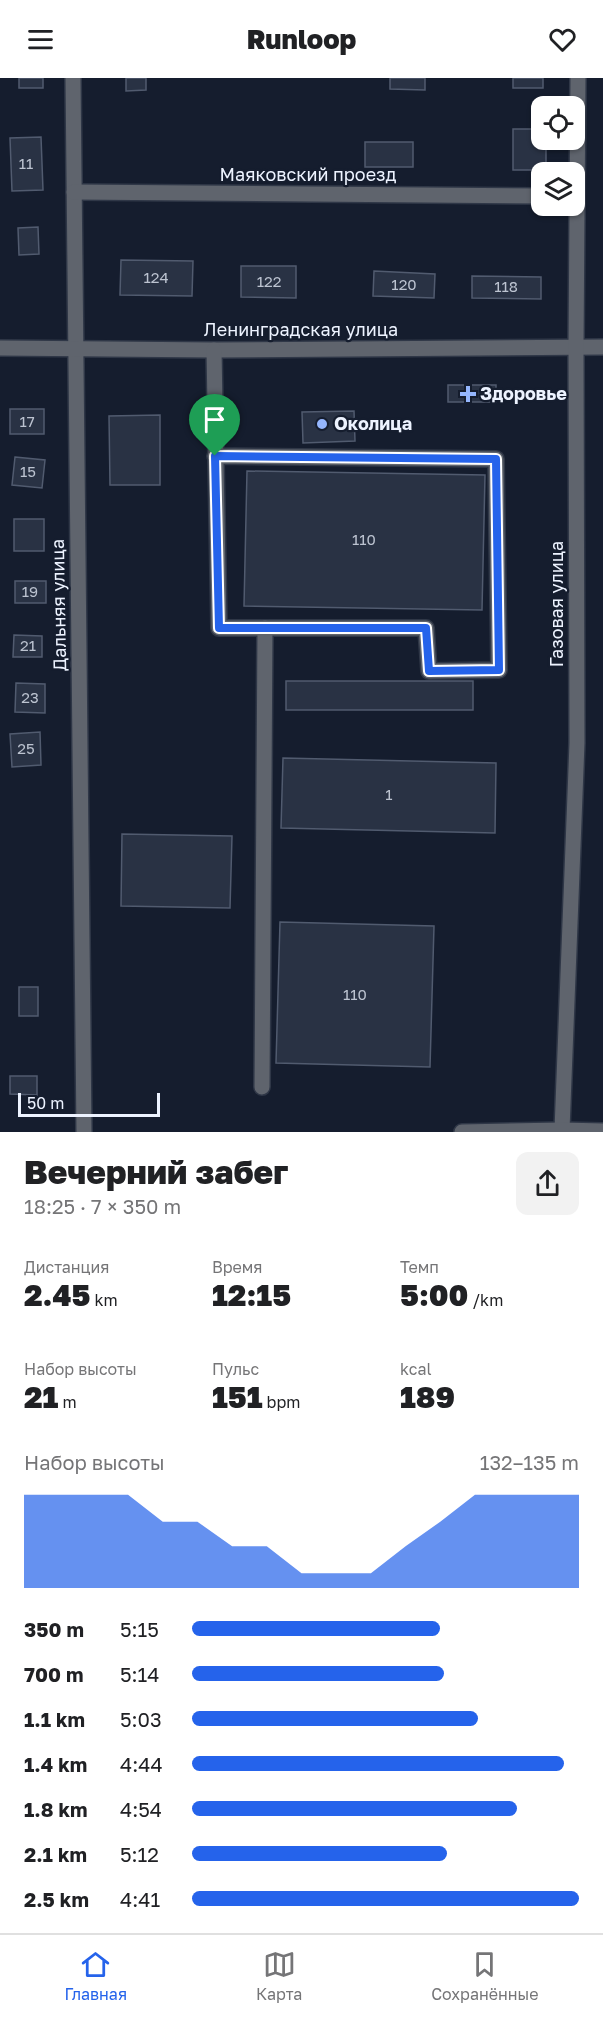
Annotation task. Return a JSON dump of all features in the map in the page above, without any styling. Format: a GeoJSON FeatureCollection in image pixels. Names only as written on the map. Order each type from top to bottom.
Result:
{"type":"FeatureCollection","features":[{"type":"Feature","properties":{"kind":"street","name":"Дальняя улица"},"geometry":{"type":"LineString","coordinates":[[73,78],[84,1132]]}},
{"type":"Feature","properties":{"kind":"street","name":"Газовая улица"},"geometry":{"type":"LineString","coordinates":[[577,162],[578,78]]}},
{"type":"Feature","properties":{"kind":"street","name":"Маяковский проезд"},"geometry":{"type":"LineString","coordinates":[[74,192],[531,196]]}},
{"type":"Feature","properties":{"kind":"street","name":"Газовая улица"},"geometry":{"type":"LineString","coordinates":[[562,1130],[577,742],[576,216]]}},
{"type":"Feature","properties":{"kind":"street","name":"Ленинградская улица"},"geometry":{"type":"LineString","coordinates":[[0,348],[214,350],[603,347]]}},
{"type":"Feature","properties":{"kind":"street"},"geometry":{"type":"LineString","coordinates":[[214,350],[215,456],[219,628],[426,628],[429,671],[499,670],[496,459],[215,456]]}},
{"type":"Feature","properties":{"kind":"street"},"geometry":{"type":"LineString","coordinates":[[262,1087],[265,628]]}},
{"type":"Feature","properties":{"kind":"street"},"geometry":{"type":"LineString","coordinates":[[462,1132],[603,1131]]}},
{"type":"Feature","properties":{"kind":"building"},"geometry":{"type":"Polygon","coordinates":[[[19,78],[43,78],[43,88],[19,88],[19,78]]]}},
{"type":"Feature","properties":{"kind":"building"},"geometry":{"type":"Polygon","coordinates":[[[126,78],[146,78],[146,90],[126,91],[126,78]]]}},
{"type":"Feature","properties":{"kind":"building"},"geometry":{"type":"Polygon","coordinates":[[[390,78],[425,78],[425,90],[390,89],[390,78]]]}},
{"type":"Feature","properties":{"kind":"building"},"geometry":{"type":"Polygon","coordinates":[[[513,78],[543,78],[543,88],[513,88],[513,78]]]}},
{"type":"Feature","properties":{"kind":"building"},"geometry":{"type":"Polygon","coordinates":[[[513,129],[531,129],[531,150],[546,150],[546,162],[531,162],[531,170],[513,170],[513,129]]]}},
{"type":"Feature","properties":{"kind":"building"},"geometry":{"type":"Polygon","coordinates":[[[41,137],[43,190],[12,191],[10,138],[41,137]]]}},
{"type":"Feature","properties":{"kind":"building"},"geometry":{"type":"Polygon","coordinates":[[[365,142],[413,142],[413,167],[365,167],[365,142]]]}},
{"type":"Feature","properties":{"kind":"building"},"geometry":{"type":"Polygon","coordinates":[[[38,227],[39,254],[19,255],[18,228],[38,227]]]}},
{"type":"Feature","properties":{"kind":"building"},"geometry":{"type":"Polygon","coordinates":[[[121,260],[193,261],[192,296],[120,295],[121,260]]]}},
{"type":"Feature","properties":{"kind":"building"},"geometry":{"type":"Polygon","coordinates":[[[241,266],[296,266],[296,298],[241,297],[241,266]]]}},
{"type":"Feature","properties":{"kind":"building"},"geometry":{"type":"Polygon","coordinates":[[[374,271],[435,274],[434,298],[373,296],[374,271]]]}},
{"type":"Feature","properties":{"kind":"building"},"geometry":{"type":"Polygon","coordinates":[[[472,276],[541,277],[541,299],[472,298],[472,276]]]}},
{"type":"Feature","properties":{"kind":"building"},"geometry":{"type":"Polygon","coordinates":[[[448,385],[496,385],[496,402],[448,402],[448,385]]]}},
{"type":"Feature","properties":{"kind":"building"},"geometry":{"type":"Polygon","coordinates":[[[10,409],[44,409],[44,434],[10,434],[10,409]]]}},
{"type":"Feature","properties":{"kind":"building"},"geometry":{"type":"Polygon","coordinates":[[[354,411],[355,441],[303,443],[302,412],[354,411]]]}},
{"type":"Feature","properties":{"kind":"building"},"geometry":{"type":"Polygon","coordinates":[[[160,415],[160,485],[110,485],[109,416],[160,415]]]}},
{"type":"Feature","properties":{"kind":"building"},"geometry":{"type":"Polygon","coordinates":[[[15,457],[45,460],[42,488],[12,485],[15,457]]]}},
{"type":"Feature","properties":{"kind":"building"},"geometry":{"type":"Polygon","coordinates":[[[247,471],[485,475],[482,610],[244,606],[247,471]]]}},
{"type":"Feature","properties":{"kind":"building"},"geometry":{"type":"Polygon","coordinates":[[[14,519],[44,519],[44,551],[14,551],[14,519]]]}},
{"type":"Feature","properties":{"kind":"building"},"geometry":{"type":"Polygon","coordinates":[[[15,581],[46,581],[46,603],[15,603],[15,581]]]}},
{"type":"Feature","properties":{"kind":"building"},"geometry":{"type":"Polygon","coordinates":[[[14,635],[42,636],[42,657],[13,657],[14,635]]]}},
{"type":"Feature","properties":{"kind":"building"},"geometry":{"type":"Polygon","coordinates":[[[286,681],[473,681],[473,710],[286,710],[286,681]]]}},
{"type":"Feature","properties":{"kind":"building"},"geometry":{"type":"Polygon","coordinates":[[[16,683],[45,684],[45,713],[15,712],[16,683]]]}},
{"type":"Feature","properties":{"kind":"building"},"geometry":{"type":"Polygon","coordinates":[[[40,732],[41,765],[12,767],[10,734],[40,732]]]}},
{"type":"Feature","properties":{"kind":"building"},"geometry":{"type":"Polygon","coordinates":[[[283,758],[496,763],[495,833],[281,828],[283,758]]]}},
{"type":"Feature","properties":{"kind":"building"},"geometry":{"type":"Polygon","coordinates":[[[122,834],[232,836],[230,908],[121,906],[122,834]]]}},
{"type":"Feature","properties":{"kind":"building"},"geometry":{"type":"Polygon","coordinates":[[[280,922],[434,926],[430,1067],[276,1063],[280,922]]]}},
{"type":"Feature","properties":{"kind":"building"},"geometry":{"type":"Polygon","coordinates":[[[19,987],[38,987],[38,1016],[19,1016],[19,987]]]}},
{"type":"Feature","properties":{"kind":"building"},"geometry":{"type":"Polygon","coordinates":[[[10,1076],[37,1076],[37,1095],[10,1094],[10,1076]]]}},
{"type":"Feature","properties":{"kind":"place","name":"Здоровье"},"geometry":{"type":"Point","coordinates":[468,394]}},
{"type":"Feature","properties":{"kind":"place","name":"Околица"},"geometry":{"type":"Point","coordinates":[322,424]}},
{"type":"Feature","properties":{"kind":"route"},"geometry":{"type":"LineString","coordinates":[[215,456],[496,459],[499,670],[429,671],[426,628],[219,628],[215,456]]}}]}
